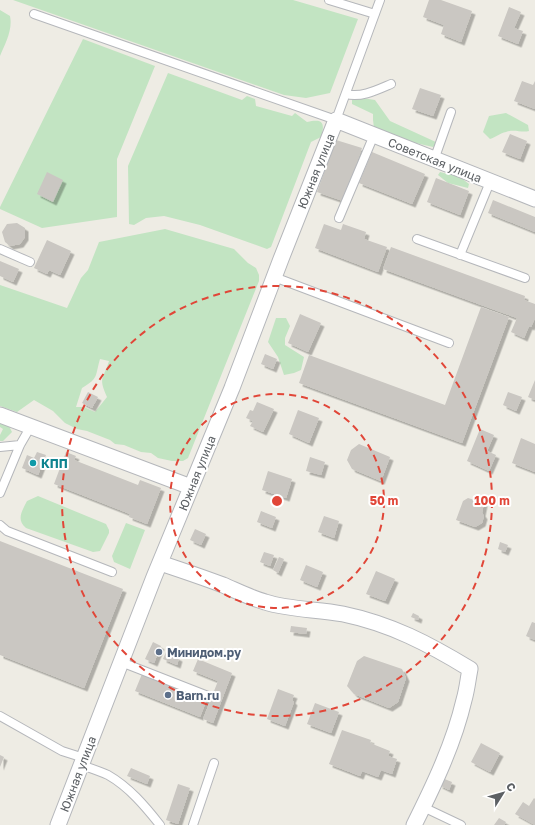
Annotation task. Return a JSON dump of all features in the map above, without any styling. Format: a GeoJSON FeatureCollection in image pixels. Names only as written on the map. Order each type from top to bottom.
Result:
{"type":"FeatureCollection","features":[{"type":"Feature","properties":{"kind":"street","name":"Советская улица"},"geometry":{"type":"LineString","coordinates":[[336,120],[535,199]]}},
{"type":"Feature","properties":{"kind":"street","name":"Южная улица"},"geometry":{"type":"LineString","coordinates":[[58,825],[120,662],[232,388],[336,120]]}},
{"type":"Feature","properties":{"kind":"street"},"geometry":{"type":"LineString","coordinates":[[0,415],[191,487]]}},
{"type":"Feature","properties":{"kind":"street"},"geometry":{"type":"LineString","coordinates":[[160,563],[195,574],[266,602],[285,607],[342,614],[368,620],[402,632],[433,646],[470,669],[464,700],[453,735],[414,825]]}},
{"type":"Feature","properties":{"kind":"lane"},"geometry":{"type":"LineString","coordinates":[[328,0],[375,14]]}},
{"type":"Feature","properties":{"kind":"lane"},"geometry":{"type":"LineString","coordinates":[[34,14],[336,120],[380,0]]}},
{"type":"Feature","properties":{"kind":"lane"},"geometry":{"type":"LineString","coordinates":[[346,94],[364,94],[392,84]]}},
{"type":"Feature","properties":{"kind":"lane"},"geometry":{"type":"LineString","coordinates":[[434,160],[451,112]]}},
{"type":"Feature","properties":{"kind":"lane"},"geometry":{"type":"LineString","coordinates":[[339,218],[374,136]]}},
{"type":"Feature","properties":{"kind":"lane"},"geometry":{"type":"LineString","coordinates":[[460,255],[490,182]]}},
{"type":"Feature","properties":{"kind":"lane"},"geometry":{"type":"LineString","coordinates":[[417,239],[525,278]]}},
{"type":"Feature","properties":{"kind":"lane"},"geometry":{"type":"LineString","coordinates":[[0,249],[30,262]]}},
{"type":"Feature","properties":{"kind":"lane"},"geometry":{"type":"LineString","coordinates":[[274,277],[449,343]]}},
{"type":"Feature","properties":{"kind":"lane"},"geometry":{"type":"LineString","coordinates":[[0,493],[20,445],[30,426]]}},
{"type":"Feature","properties":{"kind":"lane"},"geometry":{"type":"LineString","coordinates":[[0,447],[20,445]]}},
{"type":"Feature","properties":{"kind":"lane"},"geometry":{"type":"LineString","coordinates":[[0,525],[8,531],[112,572]]}},
{"type":"Feature","properties":{"kind":"lane"},"geometry":{"type":"LineString","coordinates":[[120,662],[208,696]]}},
{"type":"Feature","properties":{"kind":"lane"},"geometry":{"type":"LineString","coordinates":[[0,716],[82,761],[123,786],[138,799],[160,825]]}},
{"type":"Feature","properties":{"kind":"lane"},"geometry":{"type":"LineString","coordinates":[[192,825],[214,763]]}},
{"type":"Feature","properties":{"kind":"lane"},"geometry":{"type":"LineString","coordinates":[[423,807],[461,825]]}},
{"type":"Feature","properties":{"kind":"green space"},"geometry":{"type":"Polygon","coordinates":[[[13,0],[293,0],[358,19],[330,93],[306,98],[284,95],[13,0]]]}},
{"type":"Feature","properties":{"kind":"green space"},"geometry":{"type":"Polygon","coordinates":[[[0,10],[10,16],[11,21],[8,37],[0,56],[0,10]]]}},
{"type":"Feature","properties":{"kind":"green space"},"geometry":{"type":"Polygon","coordinates":[[[83,39],[155,66],[117,159],[117,217],[42,228],[0,209],[0,207],[83,39]]]}},
{"type":"Feature","properties":{"kind":"green space"},"geometry":{"type":"Polygon","coordinates":[[[168,73],[242,100],[247,96],[255,99],[256,106],[292,116],[295,113],[307,122],[321,122],[323,127],[321,137],[311,142],[271,247],[267,249],[200,225],[164,216],[146,218],[134,225],[129,224],[128,166],[168,73]]]}},
{"type":"Feature","properties":{"kind":"green space"},"geometry":{"type":"Polygon","coordinates":[[[356,97],[375,100],[390,121],[438,143],[433,147],[394,138],[374,128],[373,114],[352,104],[352,100],[356,97]]]}},
{"type":"Feature","properties":{"kind":"green space"},"geometry":{"type":"Polygon","coordinates":[[[506,113],[528,125],[529,131],[509,131],[490,139],[483,132],[489,116],[506,113]]]}},
{"type":"Feature","properties":{"kind":"green space"},"geometry":{"type":"Polygon","coordinates":[[[440,172],[460,177],[469,184],[468,188],[448,183],[438,175],[440,172]]]}},
{"type":"Feature","properties":{"kind":"green space"},"geometry":{"type":"Polygon","coordinates":[[[165,229],[234,249],[248,263],[256,268],[259,275],[259,281],[188,458],[183,461],[172,461],[158,458],[151,453],[141,452],[124,445],[115,444],[110,440],[87,431],[77,429],[65,423],[53,411],[34,400],[17,412],[0,406],[0,285],[67,308],[81,278],[88,270],[99,242],[165,229]],[[100,359],[96,376],[91,382],[82,388],[76,407],[84,407],[95,412],[107,397],[102,379],[109,361],[100,359]]]}},
{"type":"Feature","properties":{"kind":"green space"},"geometry":{"type":"Polygon","coordinates":[[[276,318],[286,318],[290,326],[285,338],[285,345],[304,357],[301,370],[294,373],[284,375],[278,357],[268,342],[276,318]]]}},
{"type":"Feature","properties":{"kind":"green space"},"geometry":{"type":"Polygon","coordinates":[[[0,422],[9,426],[12,432],[3,441],[0,441],[0,435],[3,429],[0,427],[0,422]]]}},
{"type":"Feature","properties":{"kind":"green space"},"geometry":{"type":"Polygon","coordinates":[[[38,496],[106,524],[109,533],[100,551],[93,552],[26,528],[21,522],[22,512],[27,501],[38,496]]]}},
{"type":"Feature","properties":{"kind":"green space"},"geometry":{"type":"Polygon","coordinates":[[[126,523],[145,530],[130,569],[114,562],[112,556],[126,523]]]}},
{"type":"Feature","properties":{"kind":"building"},"geometry":{"type":"Polygon","coordinates":[[[429,0],[441,0],[472,11],[461,42],[441,34],[444,25],[423,17],[429,0]]]}},
{"type":"Feature","properties":{"kind":"building"},"geometry":{"type":"Polygon","coordinates":[[[509,7],[521,12],[514,28],[523,31],[518,44],[498,36],[509,7]]]}},
{"type":"Feature","properties":{"kind":"building"},"geometry":{"type":"Polygon","coordinates":[[[522,81],[533,85],[535,81],[535,109],[514,101],[522,81]]]}},
{"type":"Feature","properties":{"kind":"building"},"geometry":{"type":"Polygon","coordinates":[[[420,88],[441,95],[433,116],[412,109],[420,88]]]}},
{"type":"Feature","properties":{"kind":"building"},"geometry":{"type":"Polygon","coordinates":[[[510,134],[527,141],[520,159],[502,152],[510,134]]]}},
{"type":"Feature","properties":{"kind":"building"},"geometry":{"type":"Polygon","coordinates":[[[336,140],[362,148],[343,201],[317,192],[336,140]]]}},
{"type":"Feature","properties":{"kind":"building"},"geometry":{"type":"Polygon","coordinates":[[[372,152],[425,174],[412,204],[359,183],[372,152]]]}},
{"type":"Feature","properties":{"kind":"building"},"geometry":{"type":"Polygon","coordinates":[[[47,172],[63,180],[53,202],[37,194],[47,172]]]}},
{"type":"Feature","properties":{"kind":"building"},"geometry":{"type":"Polygon","coordinates":[[[436,178],[469,191],[460,215],[427,202],[436,178]]]}},
{"type":"Feature","properties":{"kind":"building"},"geometry":{"type":"Polygon","coordinates":[[[493,200],[535,217],[535,232],[488,213],[493,200]]]}},
{"type":"Feature","properties":{"kind":"building"},"geometry":{"type":"Polygon","coordinates":[[[17,223],[25,228],[25,237],[20,244],[10,246],[5,242],[2,232],[7,224],[17,223]]]}},
{"type":"Feature","properties":{"kind":"building"},"geometry":{"type":"Polygon","coordinates":[[[324,224],[341,230],[343,224],[366,232],[364,239],[387,247],[378,272],[315,248],[324,224]]]}},
{"type":"Feature","properties":{"kind":"building"},"geometry":{"type":"Polygon","coordinates":[[[47,240],[71,251],[60,275],[49,270],[47,274],[34,268],[47,240]]]}},
{"type":"Feature","properties":{"kind":"building"},"geometry":{"type":"Polygon","coordinates":[[[391,247],[525,296],[524,300],[535,304],[535,318],[531,327],[529,326],[524,338],[511,332],[517,318],[383,269],[391,247]]]}},
{"type":"Feature","properties":{"kind":"building"},"geometry":{"type":"Polygon","coordinates":[[[0,261],[19,269],[13,282],[0,276],[0,261]]]}},
{"type":"Feature","properties":{"kind":"building"},"geometry":{"type":"Polygon","coordinates":[[[481,307],[509,317],[462,443],[299,383],[309,355],[445,405],[481,307]]]}},
{"type":"Feature","properties":{"kind":"building"},"geometry":{"type":"Polygon","coordinates":[[[300,314],[321,323],[308,352],[288,343],[300,314]]]}},
{"type":"Feature","properties":{"kind":"building"},"geometry":{"type":"Polygon","coordinates":[[[265,354],[277,359],[273,369],[261,364],[265,354]]]}},
{"type":"Feature","properties":{"kind":"building"},"geometry":{"type":"Polygon","coordinates":[[[535,380],[535,400],[528,397],[535,380]]]}},
{"type":"Feature","properties":{"kind":"building"},"geometry":{"type":"Polygon","coordinates":[[[88,392],[98,397],[92,408],[82,403],[88,392]]]}},
{"type":"Feature","properties":{"kind":"building"},"geometry":{"type":"Polygon","coordinates":[[[508,392],[522,397],[516,411],[503,405],[508,392]]]}},
{"type":"Feature","properties":{"kind":"building"},"geometry":{"type":"Polygon","coordinates":[[[257,402],[274,409],[263,432],[250,426],[253,421],[246,418],[250,410],[253,411],[257,402]]]}},
{"type":"Feature","properties":{"kind":"building"},"geometry":{"type":"Polygon","coordinates":[[[298,410],[319,418],[309,443],[289,434],[298,410]]]}},
{"type":"Feature","properties":{"kind":"building"},"geometry":{"type":"Polygon","coordinates":[[[480,429],[494,435],[487,451],[496,455],[489,471],[467,461],[480,429]]]}},
{"type":"Feature","properties":{"kind":"building"},"geometry":{"type":"Polygon","coordinates":[[[521,438],[535,444],[535,472],[512,463],[521,438]]]}},
{"type":"Feature","properties":{"kind":"building"},"geometry":{"type":"Polygon","coordinates":[[[359,444],[390,457],[381,481],[352,469],[347,460],[351,450],[359,444]]]}},
{"type":"Feature","properties":{"kind":"building","name":"КПП"},"geometry":{"type":"Polygon","coordinates":[[[37,452],[46,455],[38,475],[22,468],[27,455],[34,458],[37,452]]]}},
{"type":"Feature","properties":{"kind":"building"},"geometry":{"type":"Polygon","coordinates":[[[66,452],[76,456],[74,460],[138,485],[140,480],[161,488],[147,524],[129,517],[130,514],[54,484],[66,452]]]}},
{"type":"Feature","properties":{"kind":"building"},"geometry":{"type":"Polygon","coordinates":[[[310,457],[325,462],[321,475],[306,471],[310,457]]]}},
{"type":"Feature","properties":{"kind":"building"},"geometry":{"type":"Polygon","coordinates":[[[268,471],[292,479],[286,498],[262,490],[268,471]]]}},
{"type":"Feature","properties":{"kind":"building"},"geometry":{"type":"Polygon","coordinates":[[[468,498],[484,503],[482,513],[484,516],[482,523],[475,527],[456,520],[463,501],[468,498]]]}},
{"type":"Feature","properties":{"kind":"building"},"geometry":{"type":"Polygon","coordinates":[[[261,511],[276,517],[272,528],[257,522],[261,511]]]}},
{"type":"Feature","properties":{"kind":"building"},"geometry":{"type":"Polygon","coordinates":[[[324,516],[339,521],[334,538],[318,532],[324,516]]]}},
{"type":"Feature","properties":{"kind":"building"},"geometry":{"type":"Polygon","coordinates":[[[195,529],[206,534],[201,545],[190,540],[195,529]]]}},
{"type":"Feature","properties":{"kind":"building"},"geometry":{"type":"Polygon","coordinates":[[[0,541],[123,589],[84,688],[0,655],[0,541]]]}},
{"type":"Feature","properties":{"kind":"building"},"geometry":{"type":"Polygon","coordinates":[[[500,542],[508,545],[505,552],[498,549],[500,542]]]}},
{"type":"Feature","properties":{"kind":"building"},"geometry":{"type":"Polygon","coordinates":[[[264,552],[274,555],[270,566],[260,562],[264,552]]]}},
{"type":"Feature","properties":{"kind":"building"},"geometry":{"type":"Polygon","coordinates":[[[279,557],[284,559],[278,573],[273,570],[279,557]]]}},
{"type":"Feature","properties":{"kind":"building"},"geometry":{"type":"Polygon","coordinates":[[[306,565],[323,572],[317,587],[300,580],[306,565]]]}},
{"type":"Feature","properties":{"kind":"building"},"geometry":{"type":"Polygon","coordinates":[[[376,571],[395,579],[385,601],[366,594],[376,571]]]}},
{"type":"Feature","properties":{"kind":"building"},"geometry":{"type":"Polygon","coordinates":[[[413,613],[419,616],[418,620],[411,617],[413,613]]]}},
{"type":"Feature","properties":{"kind":"building"},"geometry":{"type":"Polygon","coordinates":[[[532,622],[535,623],[535,640],[526,636],[532,622]]]}},
{"type":"Feature","properties":{"kind":"building"},"geometry":{"type":"Polygon","coordinates":[[[291,626],[307,628],[306,634],[290,632],[291,626]]]}},
{"type":"Feature","properties":{"kind":"building"},"geometry":{"type":"Polygon","coordinates":[[[153,642],[161,646],[154,663],[145,659],[153,642]]]}},
{"type":"Feature","properties":{"kind":"building"},"geometry":{"type":"Polygon","coordinates":[[[166,652],[179,658],[177,665],[163,659],[166,652]]]}},
{"type":"Feature","properties":{"kind":"building"},"geometry":{"type":"Polygon","coordinates":[[[364,656],[402,669],[406,678],[398,702],[389,708],[354,694],[347,686],[357,661],[364,656]]]}},
{"type":"Feature","properties":{"kind":"building"},"geometry":{"type":"Polygon","coordinates":[[[198,659],[232,673],[213,723],[203,719],[218,681],[193,671],[198,659]]]}},
{"type":"Feature","properties":{"kind":"building"},"geometry":{"type":"Polygon","coordinates":[[[142,674],[207,699],[200,717],[135,691],[142,674]]]}},
{"type":"Feature","properties":{"kind":"building"},"geometry":{"type":"Polygon","coordinates":[[[278,689],[294,695],[292,700],[294,702],[285,726],[267,719],[278,689]]]}},
{"type":"Feature","properties":{"kind":"building"},"geometry":{"type":"Polygon","coordinates":[[[315,703],[339,712],[331,733],[307,724],[315,703]]]}},
{"type":"Feature","properties":{"kind":"building"},"geometry":{"type":"Polygon","coordinates":[[[342,730],[371,740],[370,743],[390,751],[388,756],[397,759],[392,774],[381,770],[378,777],[362,771],[360,776],[329,764],[342,730]]]}},
{"type":"Feature","properties":{"kind":"building"},"geometry":{"type":"Polygon","coordinates":[[[481,743],[500,753],[490,772],[471,762],[481,743]]]}},
{"type":"Feature","properties":{"kind":"building"},"geometry":{"type":"Polygon","coordinates":[[[0,755],[4,757],[0,767],[0,755]]]}},
{"type":"Feature","properties":{"kind":"building"},"geometry":{"type":"Polygon","coordinates":[[[131,768],[150,776],[147,784],[127,776],[131,768]]]}},
{"type":"Feature","properties":{"kind":"building"},"geometry":{"type":"Polygon","coordinates":[[[442,778],[452,782],[449,790],[439,785],[442,778]]]}},
{"type":"Feature","properties":{"kind":"building"},"geometry":{"type":"Polygon","coordinates":[[[178,784],[190,788],[178,824],[166,820],[178,784]]]}},
{"type":"Feature","properties":{"kind":"building"},"geometry":{"type":"Polygon","coordinates":[[[534,798],[535,825],[515,814],[523,802],[529,806],[534,798]]]}},
{"type":"Feature","properties":{"kind":"building"},"geometry":{"type":"Polygon","coordinates":[[[499,818],[506,822],[504,825],[494,825],[499,818]]]}},
{"type":"Feature","properties":{"kind":"place","name":"КПП"},"geometry":{"type":"Point","coordinates":[33,463]}},
{"type":"Feature","properties":{"kind":"place","name":"Минидом.ру"},"geometry":{"type":"Point","coordinates":[159,652]}},
{"type":"Feature","properties":{"kind":"place","name":"Barn.ru"},"geometry":{"type":"Point","coordinates":[168,695]}}]}
